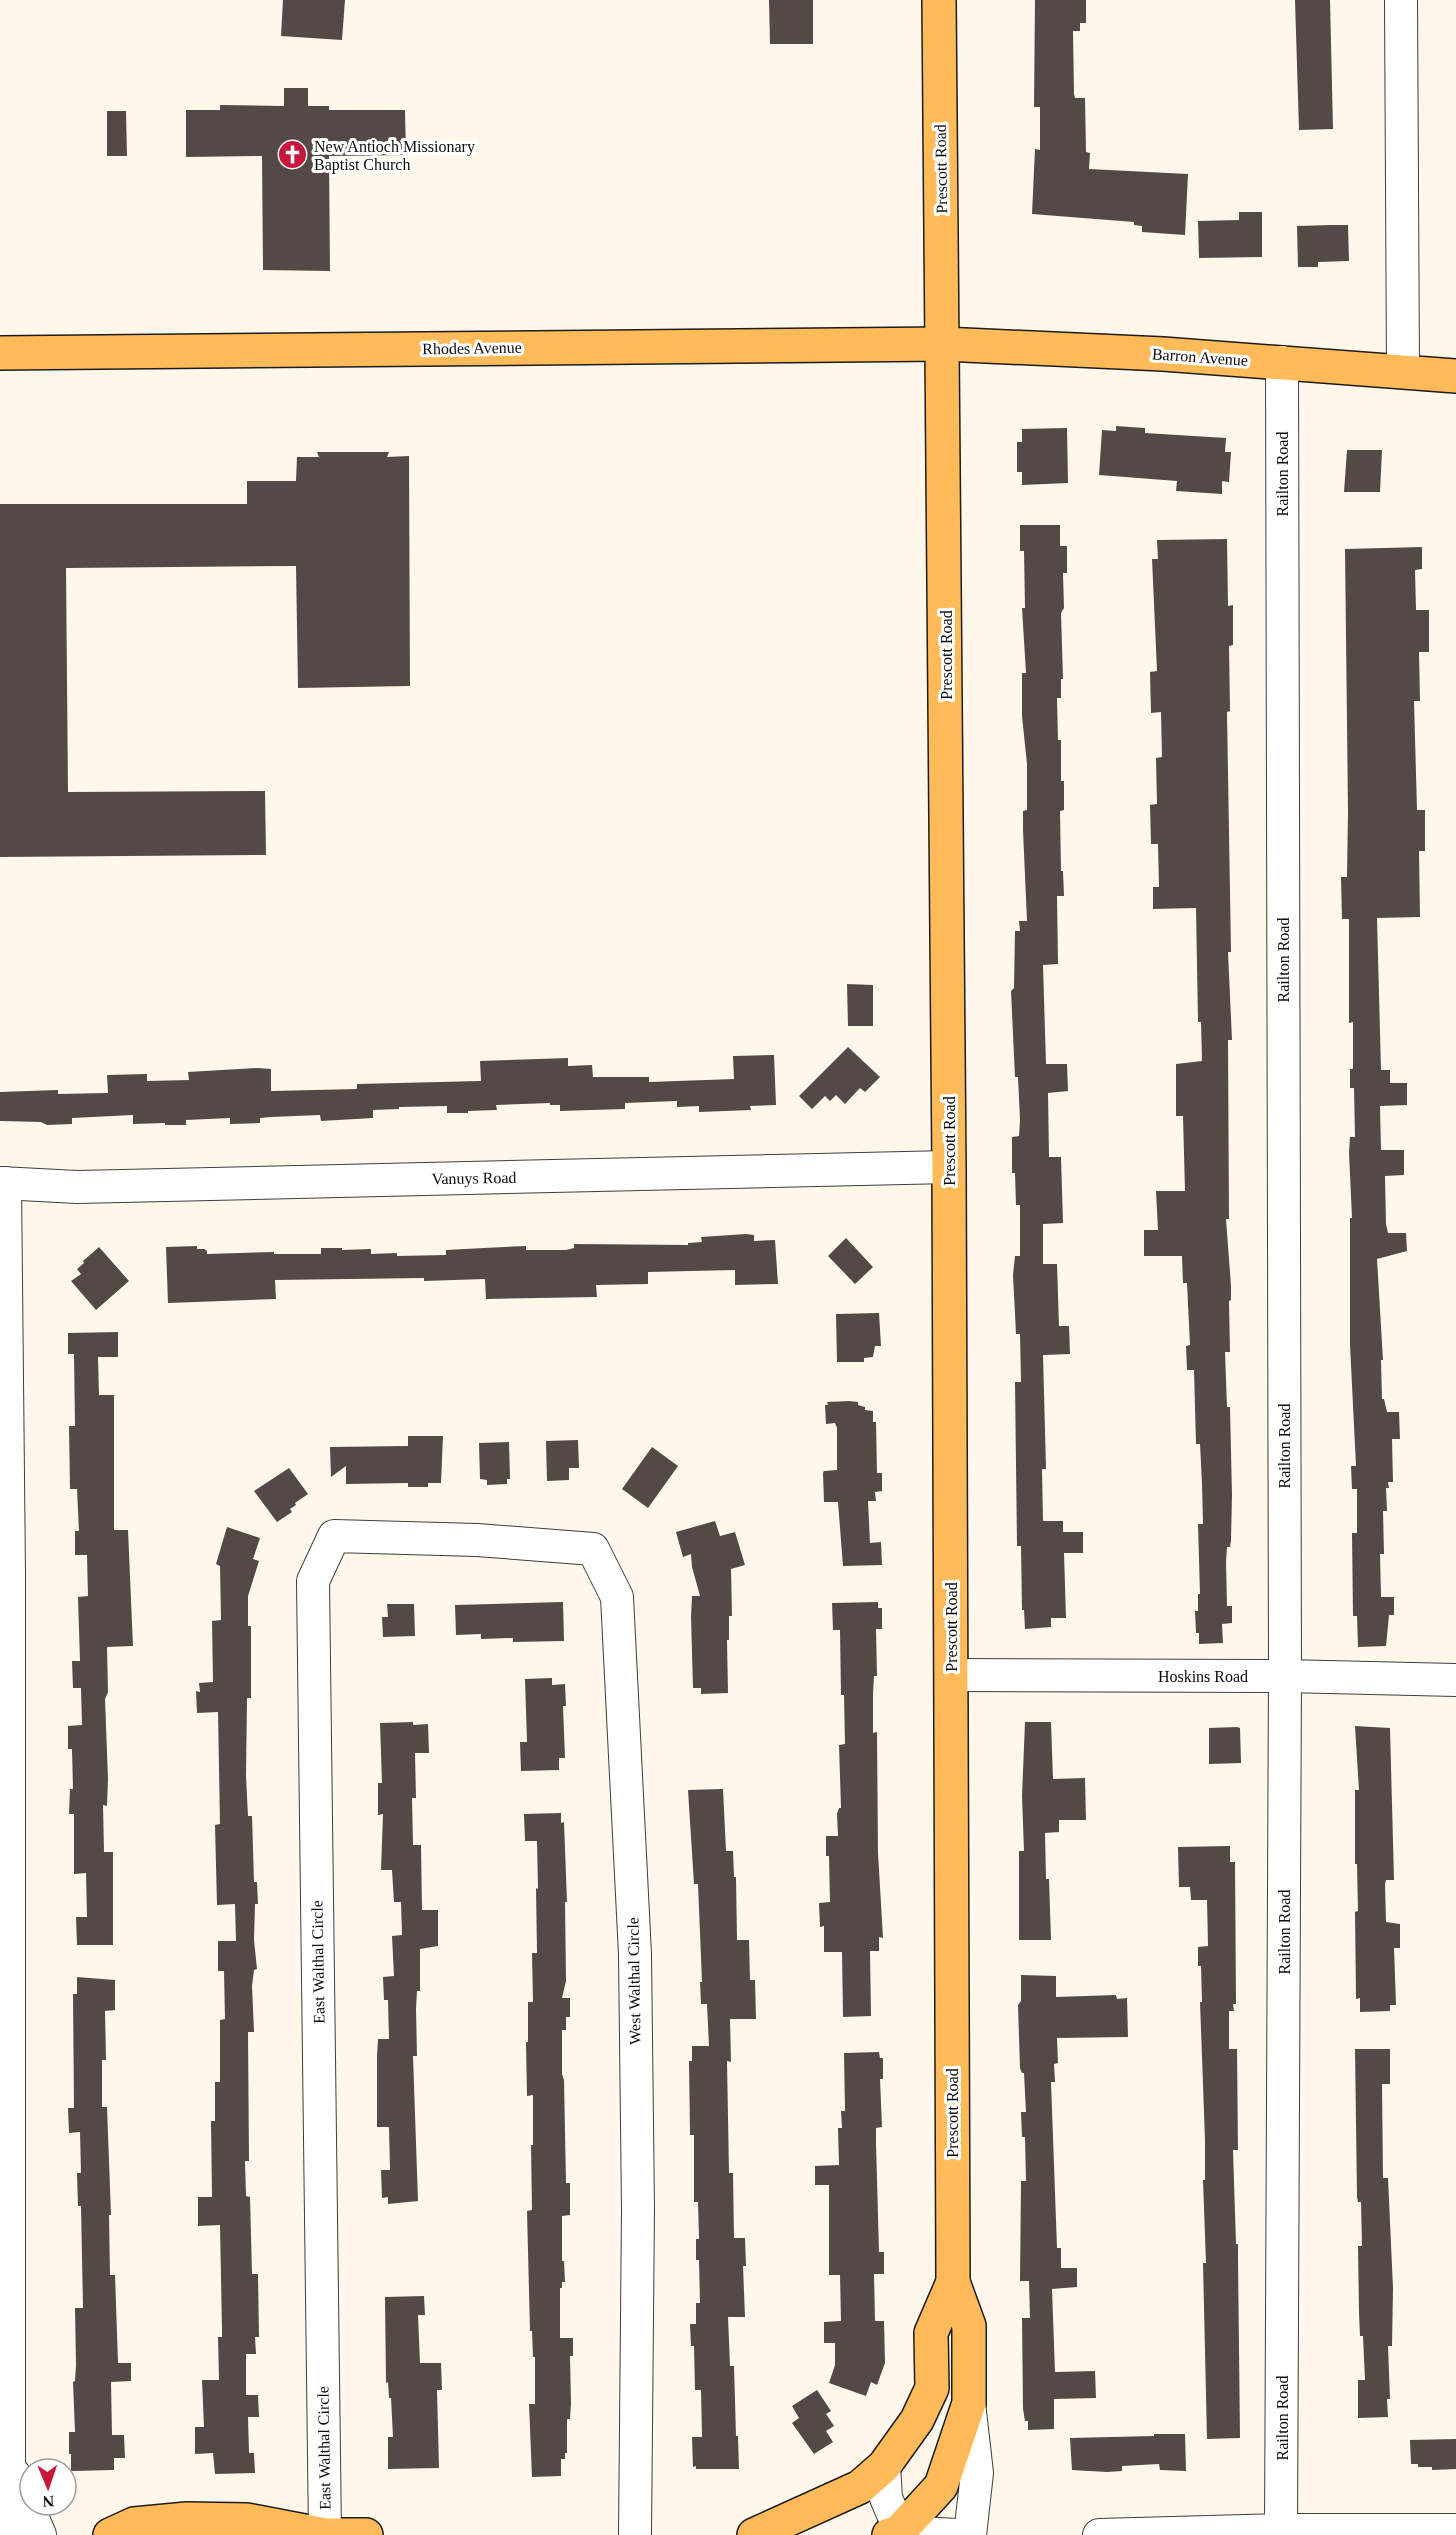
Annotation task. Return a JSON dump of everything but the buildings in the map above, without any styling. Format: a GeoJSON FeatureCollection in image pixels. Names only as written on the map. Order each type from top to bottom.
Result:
{"type":"FeatureCollection","features":[{"type":"Feature","properties":{"kind":"main road","name":"Prescott Road"},"geometry":{"type":"LineString","coordinates":[[897,2534],[941,2486],[969,2403],[969,2326],[953,2282],[944,344],[939,0]]}},
{"type":"Feature","properties":{"kind":"main road","name":"Rhodes Avenue"},"geometry":{"type":"LineString","coordinates":[[0,353],[944,344]]}},
{"type":"Feature","properties":{"kind":"main road","name":"Barron Avenue"},"geometry":{"type":"LineString","coordinates":[[944,344],[1282,362],[1456,376]]}},
{"type":"Feature","properties":{"kind":"main road","name":"Prescott Road"},"geometry":{"type":"LineString","coordinates":[[754,2535],[860,2487],[884,2466],[917,2420],[932,2388],[931,2333],[953,2282]]}},
{"type":"Feature","properties":{"kind":"main road"},"geometry":{"type":"LineString","coordinates":[[110,2535],[134,2524],[187,2519],[247,2520],[324,2535],[366,2535]]}},
{"type":"Feature","properties":{"kind":"street"},"geometry":{"type":"LineString","coordinates":[[1401,0],[1403,371]]}},
{"type":"Feature","properties":{"kind":"street","name":"Railton Road"},"geometry":{"type":"LineString","coordinates":[[1281,2530],[1285,1676],[1282,362]]}},
{"type":"Feature","properties":{"kind":"street","name":"Vanuys Road"},"geometry":{"type":"LineString","coordinates":[[2,1183],[77,1187],[949,1167]]}},
{"type":"Feature","properties":{"kind":"street"},"geometry":{"type":"LineString","coordinates":[[2,1183],[4,2009],[9,2535]]}},
{"type":"Feature","properties":{"kind":"street","name":"East Walthal Circle"},"geometry":{"type":"LineString","coordinates":[[324,2535],[314,1581],[334,1536],[477,1540]]}},
{"type":"Feature","properties":{"kind":"street","name":"West Walthal Circle"},"geometry":{"type":"LineString","coordinates":[[477,1540],[593,1549],[617,1597],[634,1954],[638,2209],[635,2535]]}},
{"type":"Feature","properties":{"kind":"street","name":"Hoskins Road"},"geometry":{"type":"LineString","coordinates":[[951,1675],[1285,1676],[1456,1680]]}},
{"type":"Feature","properties":{"kind":"street","name":"Prescott Road"},"geometry":{"type":"LineString","coordinates":[[969,2403],[977,2473],[969,2535]]}},
{"type":"Feature","properties":{"kind":"street"},"geometry":{"type":"LineString","coordinates":[[9,2462],[40,2535]]}},
{"type":"Feature","properties":{"kind":"street"},"geometry":{"type":"LineString","coordinates":[[884,2466],[886,2498],[897,2534],[957,2535]]}},
{"type":"Feature","properties":{"kind":"street"},"geometry":{"type":"LineString","coordinates":[[1099,2535],[1281,2530],[1456,2530]]}},
{"type":"Feature","properties":{"kind":"place","name":"New Antioch Missionary Baptist Church"},"geometry":{"type":"Point","coordinates":[293,155]}}]}
